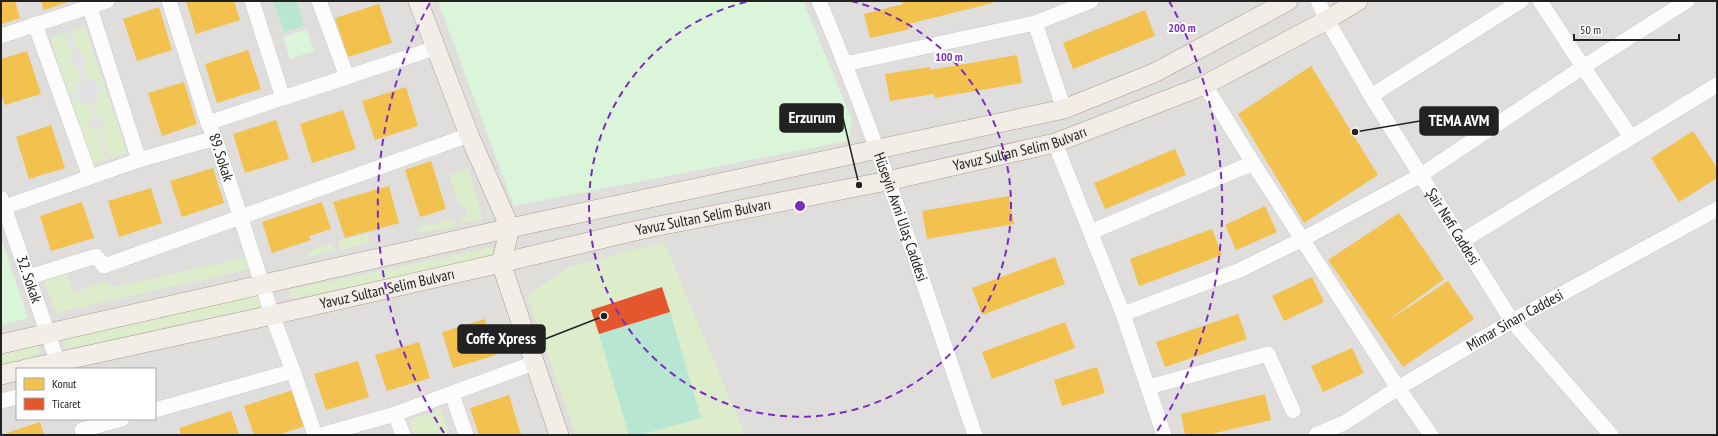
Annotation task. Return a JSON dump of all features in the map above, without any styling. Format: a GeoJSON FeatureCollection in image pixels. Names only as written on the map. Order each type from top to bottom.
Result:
{"type":"FeatureCollection","features":[{"type":"Feature","properties":{"kind":"main road"},"geometry":{"type":"LineString","coordinates":[[418,1],[469,135],[510,228],[501,263],[559,435]]}},
{"type":"Feature","properties":{"kind":"main road","name":"Yavuz Sultan Selim Bulvarı"},"geometry":{"type":"LineString","coordinates":[[1,344],[510,228],[876,148],[1064,109],[1154,73],[1288,1]]}},
{"type":"Feature","properties":{"kind":"main road","name":"Yavuz Sultan Selim Bulvarı"},"geometry":{"type":"LineString","coordinates":[[34,368],[59,365],[643,229],[887,181],[1055,143],[1205,85],[1327,20],[1358,1]]}},
{"type":"Feature","properties":{"kind":"main road"},"geometry":{"type":"LineString","coordinates":[[1,375],[16,371]]}},
{"type":"Feature","properties":{"kind":"street"},"geometry":{"type":"LineString","coordinates":[[1,36],[35,24],[90,8],[107,1]]}},
{"type":"Feature","properties":{"kind":"street","name":"89. Sokak"},"geometry":{"type":"LineString","coordinates":[[169,1],[208,123],[215,138],[241,216],[272,315],[293,370],[315,435]]}},
{"type":"Feature","properties":{"kind":"street"},"geometry":{"type":"LineString","coordinates":[[252,1],[284,98]]}},
{"type":"Feature","properties":{"kind":"street"},"geometry":{"type":"LineString","coordinates":[[320,1],[347,77]]}},
{"type":"Feature","properties":{"kind":"street","name":"Hüseyin Avni Ulaş Caddesi"},"geometry":{"type":"LineString","coordinates":[[819,1],[846,64],[975,435]]}},
{"type":"Feature","properties":{"kind":"street"},"geometry":{"type":"LineString","coordinates":[[846,64],[1035,24],[1091,1]]}},
{"type":"Feature","properties":{"kind":"street","name":"Şair Nefi Caddesi"},"geometry":{"type":"LineString","coordinates":[[1318,1],[1327,20],[1371,96],[1512,321],[1611,435]]}},
{"type":"Feature","properties":{"kind":"street"},"geometry":{"type":"LineString","coordinates":[[1371,96],[1521,1]]}},
{"type":"Feature","properties":{"kind":"street"},"geometry":{"type":"LineString","coordinates":[[1540,1],[1583,68],[1631,137]]}},
{"type":"Feature","properties":{"kind":"street"},"geometry":{"type":"LineString","coordinates":[[1123,314],[1240,270],[1303,239],[1420,175],[1688,1]]}},
{"type":"Feature","properties":{"kind":"street"},"geometry":{"type":"LineString","coordinates":[[90,8],[139,160]]}},
{"type":"Feature","properties":{"kind":"street"},"geometry":{"type":"LineString","coordinates":[[35,24],[90,177]]}},
{"type":"Feature","properties":{"kind":"street"},"geometry":{"type":"LineString","coordinates":[[1035,24],[1064,109]]}},
{"type":"Feature","properties":{"kind":"street"},"geometry":{"type":"LineString","coordinates":[[208,123],[435,48]]}},
{"type":"Feature","properties":{"kind":"street"},"geometry":{"type":"LineString","coordinates":[[1205,85],[1252,163],[1303,239],[1398,388],[1431,435]]}},
{"type":"Feature","properties":{"kind":"street"},"geometry":{"type":"LineString","coordinates":[[1462,242],[1717,85]]}},
{"type":"Feature","properties":{"kind":"street"},"geometry":{"type":"LineString","coordinates":[[28,277],[96,256],[104,266],[469,135]]}},
{"type":"Feature","properties":{"kind":"street"},"geometry":{"type":"LineString","coordinates":[[3,202],[90,177],[139,160],[215,138]]}},
{"type":"Feature","properties":{"kind":"street"},"geometry":{"type":"LineString","coordinates":[[1055,143],[1123,314],[1164,435]]}},
{"type":"Feature","properties":{"kind":"street"},"geometry":{"type":"LineString","coordinates":[[1091,232],[1252,163]]}},
{"type":"Feature","properties":{"kind":"street","name":"32. Sokak"},"geometry":{"type":"LineString","coordinates":[[3,202],[59,365]]}},
{"type":"Feature","properties":{"kind":"street","name":"Mimar Sinan Caddesi"},"geometry":{"type":"LineString","coordinates":[[1316,435],[1344,423],[1398,388],[1512,321],[1717,209]]}},
{"type":"Feature","properties":{"kind":"street"},"geometry":{"type":"LineString","coordinates":[[1149,387],[1268,354],[1293,411]]}},
{"type":"Feature","properties":{"kind":"street"},"geometry":{"type":"LineString","coordinates":[[321,435],[395,414],[534,363]]}},
{"type":"Feature","properties":{"kind":"street"},"geometry":{"type":"LineString","coordinates":[[156,410],[293,370]]}},
{"type":"Feature","properties":{"kind":"street"},"geometry":{"type":"LineString","coordinates":[[452,394],[466,435]]}},
{"type":"Feature","properties":{"kind":"street"},"geometry":{"type":"LineString","coordinates":[[1,401],[16,397]]}},
{"type":"Feature","properties":{"kind":"street"},"geometry":{"type":"LineString","coordinates":[[395,414],[402,435]]}},
{"type":"Feature","properties":{"kind":"street"},"geometry":{"type":"LineString","coordinates":[[81,428],[117,420]]}},
{"type":"Feature","properties":{"kind":"shaded area"},"geometry":{"type":"Polygon","coordinates":[[[1,1],[1717,1],[1717,435],[1,435],[1,1]]]}},
{"type":"Feature","properties":{"kind":"shaded area"},"geometry":{"type":"Polygon","coordinates":[[[71,31],[78,52],[84,55],[86,60],[82,66],[86,79],[95,80],[97,86],[104,83],[105,87],[99,89],[101,95],[97,100],[92,101],[97,116],[100,119],[103,118],[105,123],[102,124],[100,128],[110,158],[106,160],[96,129],[89,127],[88,122],[91,122],[93,117],[88,103],[83,104],[79,102],[77,97],[71,98],[69,95],[76,93],[74,87],[76,84],[82,82],[78,68],[72,65],[70,60],[73,54],[66,33],[71,31]]]}},
{"type":"Feature","properties":{"kind":"green space"},"geometry":{"type":"Polygon","coordinates":[[[273,1],[296,1],[304,25],[284,32],[273,1]]]}},
{"type":"Feature","properties":{"kind":"green space"},"geometry":{"type":"Polygon","coordinates":[[[438,1],[803,1],[852,120],[848,141],[514,206],[438,1]]]}},
{"type":"Feature","properties":{"kind":"green space"},"geometry":{"type":"Polygon","coordinates":[[[85,27],[127,153],[93,164],[50,38],[85,27]]]}},
{"type":"Feature","properties":{"kind":"green space"},"geometry":{"type":"Polygon","coordinates":[[[307,29],[314,51],[290,59],[283,37],[307,29]]]}},
{"type":"Feature","properties":{"kind":"green space"},"geometry":{"type":"Polygon","coordinates":[[[468,168],[483,219],[462,223],[460,217],[468,215],[466,208],[468,207],[460,206],[449,175],[468,168]]]}},
{"type":"Feature","properties":{"kind":"green space"},"geometry":{"type":"Polygon","coordinates":[[[455,219],[456,226],[419,233],[418,227],[455,219]]]}},
{"type":"Feature","properties":{"kind":"green space"},"geometry":{"type":"Polygon","coordinates":[[[368,234],[370,243],[341,250],[337,241],[368,234]]]}},
{"type":"Feature","properties":{"kind":"green space"},"geometry":{"type":"Polygon","coordinates":[[[1,238],[28,318],[1,325],[1,238]]]}},
{"type":"Feature","properties":{"kind":"green space"},"geometry":{"type":"Polygon","coordinates":[[[664,242],[745,435],[576,435],[527,296],[568,267],[664,242]]]}},
{"type":"Feature","properties":{"kind":"green space"},"geometry":{"type":"Polygon","coordinates":[[[332,243],[335,250],[310,257],[307,252],[332,243]]]}},
{"type":"Feature","properties":{"kind":"green space"},"geometry":{"type":"Polygon","coordinates":[[[493,247],[496,256],[291,299],[289,290],[493,247]]]}},
{"type":"Feature","properties":{"kind":"green space"},"geometry":{"type":"Polygon","coordinates":[[[256,255],[261,266],[56,313],[44,281],[66,273],[73,292],[104,282],[114,287],[256,255]]]}},
{"type":"Feature","properties":{"kind":"green space"},"geometry":{"type":"Polygon","coordinates":[[[270,293],[272,304],[66,349],[63,339],[270,293]]]}},
{"type":"Feature","properties":{"kind":"green space"},"geometry":{"type":"Polygon","coordinates":[[[670,312],[701,418],[640,435],[629,435],[599,334],[670,312]]]}},
{"type":"Feature","properties":{"kind":"green space"},"geometry":{"type":"Polygon","coordinates":[[[38,345],[40,353],[36,356],[1,364],[1,354],[38,345]]]}},
{"type":"Feature","properties":{"kind":"green space"},"geometry":{"type":"Polygon","coordinates":[[[441,409],[450,435],[414,435],[409,420],[441,409]]]}},
{"type":"Feature","properties":{"kind":"building: Konut"},"geometry":{"type":"Polygon","coordinates":[[[1,1],[15,1],[20,18],[1,24],[1,1]]]}},
{"type":"Feature","properties":{"kind":"building: Konut"},"geometry":{"type":"Polygon","coordinates":[[[41,1],[71,1],[44,10],[41,1]]]}},
{"type":"Feature","properties":{"kind":"building: Konut"},"geometry":{"type":"Polygon","coordinates":[[[186,1],[234,1],[240,20],[196,34],[186,1]]]}},
{"type":"Feature","properties":{"kind":"building: Konut"},"geometry":{"type":"Polygon","coordinates":[[[902,1],[992,1],[993,3],[908,24],[910,29],[870,38],[864,14],[903,4],[902,1]]]}},
{"type":"Feature","properties":{"kind":"building: Konut"},"geometry":{"type":"Polygon","coordinates":[[[379,4],[392,43],[348,57],[335,18],[379,4]]]}},
{"type":"Feature","properties":{"kind":"building: Konut"},"geometry":{"type":"Polygon","coordinates":[[[159,7],[172,50],[137,61],[123,19],[159,7]]]}},
{"type":"Feature","properties":{"kind":"building: Konut"},"geometry":{"type":"Polygon","coordinates":[[[1145,10],[1155,36],[1073,69],[1063,43],[1145,10]]]}},
{"type":"Feature","properties":{"kind":"building: Konut"},"geometry":{"type":"Polygon","coordinates":[[[248,50],[261,89],[217,103],[205,64],[248,50]]]}},
{"type":"Feature","properties":{"kind":"building: Konut"},"geometry":{"type":"Polygon","coordinates":[[[27,51],[41,94],[5,105],[1,93],[1,59],[27,51]]]}},
{"type":"Feature","properties":{"kind":"building: Konut"},"geometry":{"type":"Polygon","coordinates":[[[1017,55],[1022,83],[935,98],[934,94],[890,101],[885,74],[930,67],[930,70],[1017,55]]]}},
{"type":"Feature","properties":{"kind":"building: Konut"},"geometry":{"type":"Polygon","coordinates":[[[1311,66],[1378,175],[1304,223],[1238,114],[1311,66]]]}},
{"type":"Feature","properties":{"kind":"building: Konut"},"geometry":{"type":"Polygon","coordinates":[[[184,82],[197,124],[162,136],[148,93],[184,82]]]}},
{"type":"Feature","properties":{"kind":"building: Konut"},"geometry":{"type":"Polygon","coordinates":[[[406,87],[418,126],[375,140],[362,101],[406,87]]]}},
{"type":"Feature","properties":{"kind":"building: Konut"},"geometry":{"type":"Polygon","coordinates":[[[343,110],[356,149],[312,163],[300,124],[343,110]]]}},
{"type":"Feature","properties":{"kind":"building: Konut"},"geometry":{"type":"Polygon","coordinates":[[[276,120],[289,159],[245,173],[233,134],[276,120]]]}},
{"type":"Feature","properties":{"kind":"building: Konut"},"geometry":{"type":"Polygon","coordinates":[[[51,125],[65,168],[29,179],[16,137],[51,125]]]}},
{"type":"Feature","properties":{"kind":"building: Konut"},"geometry":{"type":"Polygon","coordinates":[[[1693,131],[1717,168],[1717,178],[1679,202],[1651,158],[1693,131]]]}},
{"type":"Feature","properties":{"kind":"building: Konut"},"geometry":{"type":"Polygon","coordinates":[[[1175,149],[1186,175],[1105,209],[1094,183],[1175,149]]]}},
{"type":"Feature","properties":{"kind":"building: Konut"},"geometry":{"type":"Polygon","coordinates":[[[431,161],[446,209],[420,217],[405,170],[431,161]]]}},
{"type":"Feature","properties":{"kind":"building: Konut"},"geometry":{"type":"Polygon","coordinates":[[[213,168],[224,203],[182,217],[170,181],[213,168]]]}},
{"type":"Feature","properties":{"kind":"building: Konut"},"geometry":{"type":"Polygon","coordinates":[[[389,186],[399,223],[345,238],[333,202],[389,186]]]}},
{"type":"Feature","properties":{"kind":"building: Konut"},"geometry":{"type":"Polygon","coordinates":[[[151,188],[162,223],[119,237],[108,201],[151,188]]]}},
{"type":"Feature","properties":{"kind":"building: Konut"},"geometry":{"type":"Polygon","coordinates":[[[1009,196],[1014,224],[927,239],[922,211],[1009,196]]]}},
{"type":"Feature","properties":{"kind":"building: Konut"},"geometry":{"type":"Polygon","coordinates":[[[82,202],[94,238],[51,251],[40,216],[82,202]]]}},
{"type":"Feature","properties":{"kind":"building: Konut"},"geometry":{"type":"Polygon","coordinates":[[[322,202],[331,229],[309,236],[311,240],[272,253],[262,222],[322,202]]]}},
{"type":"Feature","properties":{"kind":"building: Konut"},"geometry":{"type":"Polygon","coordinates":[[[1265,206],[1277,232],[1236,250],[1225,225],[1265,206]]]}},
{"type":"Feature","properties":{"kind":"building: Konut"},"geometry":{"type":"Polygon","coordinates":[[[1399,213],[1444,279],[1383,324],[1448,281],[1474,319],[1403,367],[1328,260],[1399,213]]]}},
{"type":"Feature","properties":{"kind":"building: Konut"},"geometry":{"type":"Polygon","coordinates":[[[1212,229],[1222,255],[1139,286],[1130,259],[1212,229]]]}},
{"type":"Feature","properties":{"kind":"building: Konut"},"geometry":{"type":"Polygon","coordinates":[[[1055,257],[1065,284],[982,315],[972,288],[1055,257]]]}},
{"type":"Feature","properties":{"kind":"building: Konut"},"geometry":{"type":"Polygon","coordinates":[[[1312,277],[1324,302],[1284,321],[1272,296],[1312,277]]]}},
{"type":"Feature","properties":{"kind":"building: Konut"},"geometry":{"type":"Polygon","coordinates":[[[1238,314],[1247,339],[1165,367],[1156,342],[1238,314]]]}},
{"type":"Feature","properties":{"kind":"building: Konut"},"geometry":{"type":"Polygon","coordinates":[[[485,319],[496,355],[453,368],[442,332],[485,319]]]}},
{"type":"Feature","properties":{"kind":"building: Konut"},"geometry":{"type":"Polygon","coordinates":[[[1065,322],[1075,348],[992,379],[982,352],[1065,322]]]}},
{"type":"Feature","properties":{"kind":"building: Konut"},"geometry":{"type":"Polygon","coordinates":[[[419,342],[430,378],[387,391],[375,355],[419,342]]]}},
{"type":"Feature","properties":{"kind":"building: Konut"},"geometry":{"type":"Polygon","coordinates":[[[1352,348],[1364,373],[1323,392],[1311,366],[1352,348]]]}},
{"type":"Feature","properties":{"kind":"building: Konut"},"geometry":{"type":"Polygon","coordinates":[[[358,361],[369,397],[326,410],[314,374],[358,361]]]}},
{"type":"Feature","properties":{"kind":"building: Konut"},"geometry":{"type":"Polygon","coordinates":[[[1097,367],[1105,393],[1062,406],[1054,380],[1097,367]]]}},
{"type":"Feature","properties":{"kind":"building: Konut"},"geometry":{"type":"Polygon","coordinates":[[[296,389],[308,425],[278,435],[254,435],[244,406],[296,389]]]}},
{"type":"Feature","properties":{"kind":"building: Konut"},"geometry":{"type":"Polygon","coordinates":[[[1265,394],[1271,420],[1207,435],[1185,435],[1181,414],[1265,394]]]}},
{"type":"Feature","properties":{"kind":"building: Konut"},"geometry":{"type":"Polygon","coordinates":[[[509,395],[521,435],[479,435],[470,408],[509,395]]]}},
{"type":"Feature","properties":{"kind":"building: Konut"},"geometry":{"type":"Polygon","coordinates":[[[231,411],[239,435],[181,435],[179,428],[231,411]]]}},
{"type":"Feature","properties":{"kind":"building: Konut"},"geometry":{"type":"Polygon","coordinates":[[[40,422],[44,435],[1,435],[40,422]]]}},
{"type":"Feature","properties":{"kind":"building: Ticaret"},"geometry":{"type":"Polygon","coordinates":[[[662,287],[670,312],[599,334],[591,310],[662,287]]]}},
{"type":"Feature","properties":{"kind":"place","name":"TEMA AVM"},"geometry":{"type":"Point","coordinates":[1355,132]}},
{"type":"Feature","properties":{"kind":"place","name":"Erzurum"},"geometry":{"type":"Point","coordinates":[859,185]}},
{"type":"Feature","properties":{"kind":"place","name":"Coffe Xpress"},"geometry":{"type":"Point","coordinates":[604,316]}}]}
